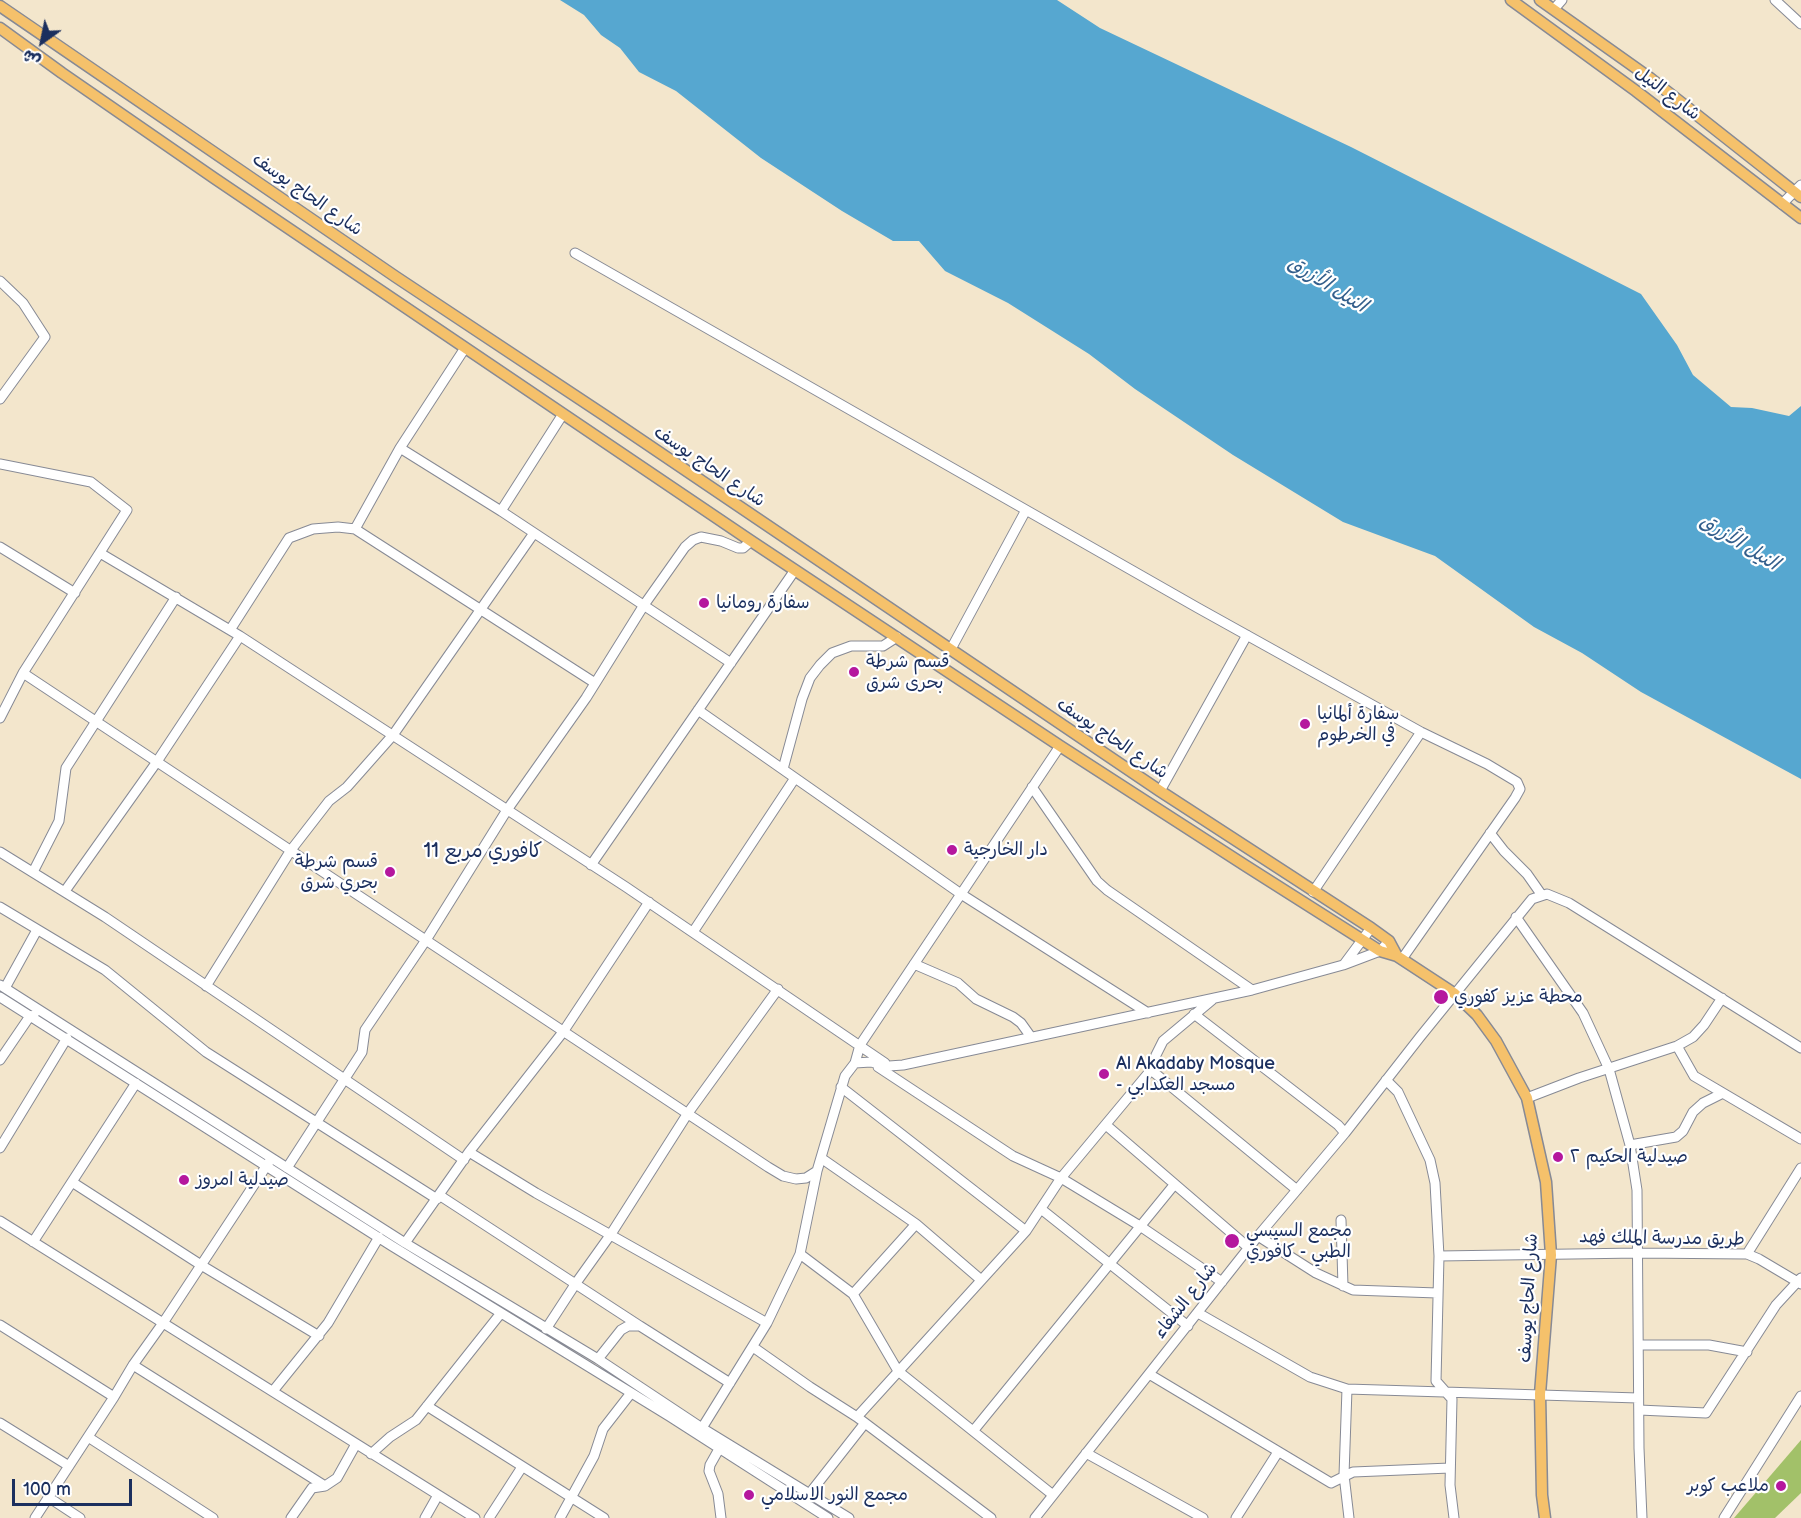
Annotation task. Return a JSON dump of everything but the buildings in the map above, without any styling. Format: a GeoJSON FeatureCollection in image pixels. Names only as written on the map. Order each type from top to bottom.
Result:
{"type":"FeatureCollection","features":[{"type":"Feature","properties":{"kind":"main road","name":"شارع النيل"},"geometry":{"type":"LineString","coordinates":[[1511,0],[1646,98],[1801,218]]}},
{"type":"Feature","properties":{"kind":"main road","name":"شارع النيل"},"geometry":{"type":"LineString","coordinates":[[1540,0],[1650,78],[1799,191]]}},
{"type":"Feature","properties":{"kind":"main road","name":"شارع الحاج يوسف"},"geometry":{"type":"LineString","coordinates":[[0,6],[307,216],[1160,791],[1371,928],[1389,941],[1399,957]]}},
{"type":"Feature","properties":{"kind":"main road","name":"شارع الحاج يوسف"},"geometry":{"type":"LineString","coordinates":[[0,28],[296,233],[751,541],[1059,746],[1380,951],[1399,957],[1455,994],[1477,1015],[1496,1041],[1527,1098],[1546,1182],[1551,1255],[1540,1394],[1542,1495],[1545,1518]]}},
{"type":"Feature","properties":{"kind":"main road"},"geometry":{"type":"LineString","coordinates":[[296,233],[307,216]]}},
{"type":"Feature","properties":{"kind":"main road"},"geometry":{"type":"LineString","coordinates":[[897,638],[908,620]]}},
{"type":"Feature","properties":{"kind":"street"},"geometry":{"type":"LineString","coordinates":[[1554,9],[1562,0]]}},
{"type":"Feature","properties":{"kind":"street"},"geometry":{"type":"LineString","coordinates":[[1775,0],[1801,24]]}},
{"type":"Feature","properties":{"kind":"street"},"geometry":{"type":"LineString","coordinates":[[1782,204],[1799,191]]}},
{"type":"Feature","properties":{"kind":"street"},"geometry":{"type":"LineString","coordinates":[[575,253],[1247,635],[1421,732],[1487,764],[1517,782],[1520,789],[1399,957]]}},
{"type":"Feature","properties":{"kind":"street"},"geometry":{"type":"LineString","coordinates":[[0,281],[23,303],[45,336],[0,399]]}},
{"type":"Feature","properties":{"kind":"street"},"geometry":{"type":"LineString","coordinates":[[355,529],[400,448],[465,348]]}},
{"type":"Feature","properties":{"kind":"street"},"geometry":{"type":"LineString","coordinates":[[501,511],[563,414]]}},
{"type":"Feature","properties":{"kind":"street"},"geometry":{"type":"LineString","coordinates":[[400,448],[501,511],[730,663]]}},
{"type":"Feature","properties":{"kind":"street"},"geometry":{"type":"LineString","coordinates":[[0,464],[91,482],[127,510],[23,674],[1,716]]}},
{"type":"Feature","properties":{"kind":"street"},"geometry":{"type":"LineString","coordinates":[[951,649],[1026,510]]}},
{"type":"Feature","properties":{"kind":"street"},"geometry":{"type":"LineString","coordinates":[[230,630],[289,538],[323,527],[355,529],[595,683]]}},
{"type":"Feature","properties":{"kind":"street"},"geometry":{"type":"LineString","coordinates":[[206,986],[291,850],[329,801],[347,787],[393,735],[534,533]]}},
{"type":"Feature","properties":{"kind":"street"},"geometry":{"type":"LineString","coordinates":[[287,1168],[362,1052],[365,1030],[426,940],[507,810],[685,547],[701,537],[721,541],[738,548],[743,548],[751,541]]}},
{"type":"Feature","properties":{"kind":"street"},"geometry":{"type":"LineString","coordinates":[[0,547],[75,593]]}},
{"type":"Feature","properties":{"kind":"street"},"geometry":{"type":"LineString","coordinates":[[100,553],[240,636],[393,735],[693,932],[889,1066]]}},
{"type":"Feature","properties":{"kind":"street"},"geometry":{"type":"LineString","coordinates":[[591,865],[795,570]]}},
{"type":"Feature","properties":{"kind":"street"},"geometry":{"type":"LineString","coordinates":[[33,872],[59,821],[66,768],[176,597]]}},
{"type":"Feature","properties":{"kind":"street"},"geometry":{"type":"LineString","coordinates":[[1160,791],[1247,635]]}},
{"type":"Feature","properties":{"kind":"street"},"geometry":{"type":"LineString","coordinates":[[65,891],[156,763],[240,636]]}},
{"type":"Feature","properties":{"kind":"street"},"geometry":{"type":"LineString","coordinates":[[783,769],[802,699],[810,678],[820,664],[832,653],[852,646],[883,646],[897,638]]}},
{"type":"Feature","properties":{"kind":"street"},"geometry":{"type":"LineString","coordinates":[[23,674],[783,1176],[796,1179],[806,1178],[817,1171]]}},
{"type":"Feature","properties":{"kind":"street"},"geometry":{"type":"LineString","coordinates":[[698,710],[961,894],[1148,1013]]}},
{"type":"Feature","properties":{"kind":"street"},"geometry":{"type":"LineString","coordinates":[[1313,892],[1421,732]]}},
{"type":"Feature","properties":{"kind":"street"},"geometry":{"type":"LineString","coordinates":[[702,1428],[767,1323],[800,1254],[817,1171],[841,1087],[845,1076],[855,1063],[860,1045],[1059,746]]}},
{"type":"Feature","properties":{"kind":"street"},"geometry":{"type":"LineString","coordinates":[[693,932],[795,778]]}},
{"type":"Feature","properties":{"kind":"street"},"geometry":{"type":"LineString","coordinates":[[1032,787],[1097,881],[1252,990]]}},
{"type":"Feature","properties":{"kind":"street"},"geometry":{"type":"LineString","coordinates":[[1490,833],[1527,874],[1541,894],[1554,896],[1569,903],[1801,1048]]}},
{"type":"Feature","properties":{"kind":"street"},"geometry":{"type":"LineString","coordinates":[[0,852],[65,891],[344,1079],[467,1156],[611,1234],[767,1323]]}},
{"type":"Feature","properties":{"kind":"street","name":"شارع الشفاء"},"geometry":{"type":"LineString","coordinates":[[1035,1518],[1221,1282],[1345,1133],[1516,917],[1532,899],[1541,894]]}},
{"type":"Feature","properties":{"kind":"street"},"geometry":{"type":"LineString","coordinates":[[405,1243],[467,1156],[563,1032],[649,903]]}},
{"type":"Feature","properties":{"kind":"street"},"geometry":{"type":"LineString","coordinates":[[0,907],[105,970],[206,1052],[576,1283],[730,1383]]}},
{"type":"Feature","properties":{"kind":"street"},"geometry":{"type":"LineString","coordinates":[[1516,917],[1583,1013],[1609,1069],[1630,1144],[1637,1190],[1638,1448],[1642,1518]]}},
{"type":"Feature","properties":{"kind":"street"},"geometry":{"type":"LineString","coordinates":[[1343,965],[1371,928]]}},
{"type":"Feature","properties":{"kind":"street"},"geometry":{"type":"LineString","coordinates":[[2,990],[37,930]]}},
{"type":"Feature","properties":{"kind":"street"},"geometry":{"type":"LineString","coordinates":[[855,1063],[903,1065],[1252,990],[1343,965],[1380,951],[1389,941]]}},
{"type":"Feature","properties":{"kind":"street"},"geometry":{"type":"LineString","coordinates":[[914,964],[958,983],[976,999],[1013,1017],[1031,1037]]}},
{"type":"Feature","properties":{"kind":"street"},"geometry":{"type":"LineString","coordinates":[[546,1329],[611,1234],[688,1113],[778,989]]}},
{"type":"Feature","properties":{"kind":"street"},"geometry":{"type":"LineString","coordinates":[[2,990],[44,1013],[379,1238],[828,1518]]}},
{"type":"Feature","properties":{"kind":"street"},"geometry":{"type":"LineString","coordinates":[[2,990],[30,1016],[136,1083],[269,1162],[287,1168],[405,1243],[598,1359],[702,1428],[849,1518]]}},
{"type":"Feature","properties":{"kind":"street"},"geometry":{"type":"LineString","coordinates":[[810,1507],[810,1493],[898,1371],[1026,1231],[1061,1178],[1151,1070],[1155,1054],[1163,1041],[1215,998]]}},
{"type":"Feature","properties":{"kind":"street"},"geometry":{"type":"LineString","coordinates":[[1527,1098],[1677,1046],[1693,1037],[1722,998]]}},
{"type":"Feature","properties":{"kind":"street"},"geometry":{"type":"LineString","coordinates":[[0,1060],[30,1016],[44,1013]]}},
{"type":"Feature","properties":{"kind":"street"},"geometry":{"type":"LineString","coordinates":[[1194,1014],[1338,1125],[1345,1133]]}},
{"type":"Feature","properties":{"kind":"street"},"geometry":{"type":"LineString","coordinates":[[0,1148],[67,1038]]}},
{"type":"Feature","properties":{"kind":"street"},"geometry":{"type":"LineString","coordinates":[[1677,1046],[1694,1076],[1801,1139]]}},
{"type":"Feature","properties":{"kind":"street"},"geometry":{"type":"LineString","coordinates":[[871,1062],[1013,1156],[1061,1178],[1140,1226],[1221,1282]]}},
{"type":"Feature","properties":{"kind":"street"},"geometry":{"type":"LineString","coordinates":[[1151,1070],[1297,1190]]}},
{"type":"Feature","properties":{"kind":"street"},"geometry":{"type":"LineString","coordinates":[[1386,1080],[1398,1092],[1430,1160],[1436,1183],[1439,1256],[1437,1381],[1452,1399],[1450,1468],[1454,1518]]}},
{"type":"Feature","properties":{"kind":"street"},"geometry":{"type":"LineString","coordinates":[[33,1242],[136,1083]]}},
{"type":"Feature","properties":{"kind":"street"},"geometry":{"type":"LineString","coordinates":[[841,1087],[1026,1231]]}},
{"type":"Feature","properties":{"kind":"street"},"geometry":{"type":"LineString","coordinates":[[1630,1144],[1676,1137],[1683,1131],[1693,1112],[1704,1103],[1723,1094]]}},
{"type":"Feature","properties":{"kind":"street"},"geometry":{"type":"LineString","coordinates":[[1106,1125],[1249,1248]]}},
{"type":"Feature","properties":{"kind":"street"},"geometry":{"type":"LineString","coordinates":[[821,1158],[916,1224],[980,1279]]}},
{"type":"Feature","properties":{"kind":"street"},"geometry":{"type":"LineString","coordinates":[[35,1518],[133,1365],[269,1162]]}},
{"type":"Feature","properties":{"kind":"street"},"geometry":{"type":"LineString","coordinates":[[1747,1254],[1801,1168]]}},
{"type":"Feature","properties":{"kind":"street"},"geometry":{"type":"LineString","coordinates":[[72,1182],[201,1265],[318,1336]]}},
{"type":"Feature","properties":{"kind":"street"},"geometry":{"type":"LineString","coordinates":[[974,1430],[1174,1185]]}},
{"type":"Feature","properties":{"kind":"street"},"geometry":{"type":"LineString","coordinates":[[1041,1209],[1188,1326]]}},
{"type":"Feature","properties":{"kind":"street"},"geometry":{"type":"LineString","coordinates":[[1341,1220],[1343,1286]]}},
{"type":"Feature","properties":{"kind":"street"},"geometry":{"type":"LineString","coordinates":[[0,1221],[475,1518]]}},
{"type":"Feature","properties":{"kind":"street"},"geometry":{"type":"LineString","coordinates":[[853,1294],[916,1224]]}},
{"type":"Feature","properties":{"kind":"street"},"geometry":{"type":"LineString","coordinates":[[1258,1236],[1316,1273],[1353,1290],[1437,1293]]}},
{"type":"Feature","properties":{"kind":"street"},"geometry":{"type":"LineString","coordinates":[[273,1391],[328,1323],[379,1238]]}},
{"type":"Feature","properties":{"kind":"street"},"geometry":{"type":"LineString","coordinates":[[800,1254],[853,1294],[898,1371],[1053,1495]]}},
{"type":"Feature","properties":{"kind":"street","name":"طريق مدرسة الملك فهد"},"geometry":{"type":"LineString","coordinates":[[1439,1256],[1747,1254],[1800,1281]]}},
{"type":"Feature","properties":{"kind":"street"},"geometry":{"type":"LineString","coordinates":[[1639,1410],[1706,1413],[1776,1305],[1800,1281]]}},
{"type":"Feature","properties":{"kind":"street"},"geometry":{"type":"LineString","coordinates":[[372,1454],[390,1437],[416,1419],[501,1313]]}},
{"type":"Feature","properties":{"kind":"street"},"geometry":{"type":"LineString","coordinates":[[1198,1313],[1310,1377],[1347,1389],[1638,1398]]}},
{"type":"Feature","properties":{"kind":"street"},"geometry":{"type":"LineString","coordinates":[[0,1325],[114,1397]]}},
{"type":"Feature","properties":{"kind":"street"},"geometry":{"type":"LineString","coordinates":[[598,1359],[621,1330],[628,1326],[640,1326]]}},
{"type":"Feature","properties":{"kind":"street"},"geometry":{"type":"LineString","coordinates":[[1639,1345],[1709,1345],[1747,1352]]}},
{"type":"Feature","properties":{"kind":"street"},"geometry":{"type":"LineString","coordinates":[[753,1347],[861,1420],[991,1518]]}},
{"type":"Feature","properties":{"kind":"street"},"geometry":{"type":"LineString","coordinates":[[133,1365],[325,1486]]}},
{"type":"Feature","properties":{"kind":"street"},"geometry":{"type":"LineString","coordinates":[[1149,1374],[1331,1483],[1353,1472],[1450,1468]]}},
{"type":"Feature","properties":{"kind":"street"},"geometry":{"type":"LineString","coordinates":[[1347,1389],[1344,1476],[1349,1518]]}},
{"type":"Feature","properties":{"kind":"street"},"geometry":{"type":"LineString","coordinates":[[560,1518],[594,1456],[603,1429],[631,1394]]}},
{"type":"Feature","properties":{"kind":"street"},"geometry":{"type":"LineString","coordinates":[[1724,1518],[1801,1396]]}},
{"type":"Feature","properties":{"kind":"street"},"geometry":{"type":"LineString","coordinates":[[427,1406],[604,1518]]}},
{"type":"Feature","properties":{"kind":"street"},"geometry":{"type":"LineString","coordinates":[[0,1423],[69,1466]]}},
{"type":"Feature","properties":{"kind":"street"},"geometry":{"type":"LineString","coordinates":[[88,1437],[213,1518]]}},
{"type":"Feature","properties":{"kind":"street"},"geometry":{"type":"LineString","coordinates":[[291,1518],[312,1488],[325,1486],[337,1478],[356,1444]]}},
{"type":"Feature","properties":{"kind":"street"},"geometry":{"type":"LineString","coordinates":[[719,1449],[709,1471],[718,1494],[721,1518]]}},
{"type":"Feature","properties":{"kind":"street"},"geometry":{"type":"LineString","coordinates":[[1236,1518],[1278,1452]]}},
{"type":"Feature","properties":{"kind":"street"},"geometry":{"type":"LineString","coordinates":[[1086,1453],[1203,1518]]}},
{"type":"Feature","properties":{"kind":"street"},"geometry":{"type":"LineString","coordinates":[[489,1518],[522,1467]]}},
{"type":"Feature","properties":{"kind":"street"},"geometry":{"type":"LineString","coordinates":[[425,1518],[438,1495]]}},
{"type":"Feature","properties":{"kind":"street"},"geometry":{"type":"LineString","coordinates":[[48,1497],[80,1518]]}},
{"type":"Feature","properties":{"kind":"green space","name":"ملاعب كوبر"},"geometry":{"type":"Polygon","coordinates":[[[1801,1440],[1801,1493],[1775,1518],[1734,1518],[1801,1440]]]}},
{"type":"Feature","properties":{"kind":"water","name":"النيل الأزرق"},"geometry":{"type":"Polygon","coordinates":[[[560,0],[1057,0],[1100,28],[1351,147],[1641,294],[1677,345],[1693,375],[1731,407],[1752,408],[1789,416],[1801,406],[1801,779],[1641,692],[1582,653],[1534,627],[1435,556],[1343,522],[1233,455],[1135,389],[1089,354],[1008,303],[945,271],[919,241],[893,241],[842,211],[761,158],[676,91],[639,72],[620,48],[601,35],[584,15],[560,0]]]}},
{"type":"Feature","properties":{"kind":"place","name":"سفارة رومانيا"},"geometry":{"type":"Point","coordinates":[704,603]}},
{"type":"Feature","properties":{"kind":"place","name":"قسم شرطة بحرى شرق"},"geometry":{"type":"Point","coordinates":[854,672]}},
{"type":"Feature","properties":{"kind":"place","name":"سفارة ألمانيا في الخرطوم"},"geometry":{"type":"Point","coordinates":[1305,724]}},
{"type":"Feature","properties":{"kind":"place","name":"دار الخارجية"},"geometry":{"type":"Point","coordinates":[952,850]}},
{"type":"Feature","properties":{"kind":"place","name":"قسم شرطة بحري شرق"},"geometry":{"type":"Point","coordinates":[390,872]}},
{"type":"Feature","properties":{"kind":"place","name":"محطة عزيز كفوري"},"geometry":{"type":"Point","coordinates":[1441,997]}},
{"type":"Feature","properties":{"kind":"place","name":"Al Akadaby Mosque - مسجد العكدابي"},"geometry":{"type":"Point","coordinates":[1104,1074]}},
{"type":"Feature","properties":{"kind":"place","name":"صيدلية الحكيم ٢"},"geometry":{"type":"Point","coordinates":[1558,1157]}},
{"type":"Feature","properties":{"kind":"place","name":"صيدلية امروز"},"geometry":{"type":"Point","coordinates":[184,1180]}},
{"type":"Feature","properties":{"kind":"place","name":"مجمع السيسي الطبي - كافوري"},"geometry":{"type":"Point","coordinates":[1232,1241]}},
{"type":"Feature","properties":{"kind":"place","name":"ملاعب كوبر"},"geometry":{"type":"Point","coordinates":[1781,1486]}},
{"type":"Feature","properties":{"kind":"place","name":"مجمع النور الاسلامي"},"geometry":{"type":"Point","coordinates":[749,1495]}},
{"type":"Feature","properties":{"kind":"district","name":"كافوري مربع 11"},"geometry":{"type":"Point","coordinates":[483,852]}}]}
